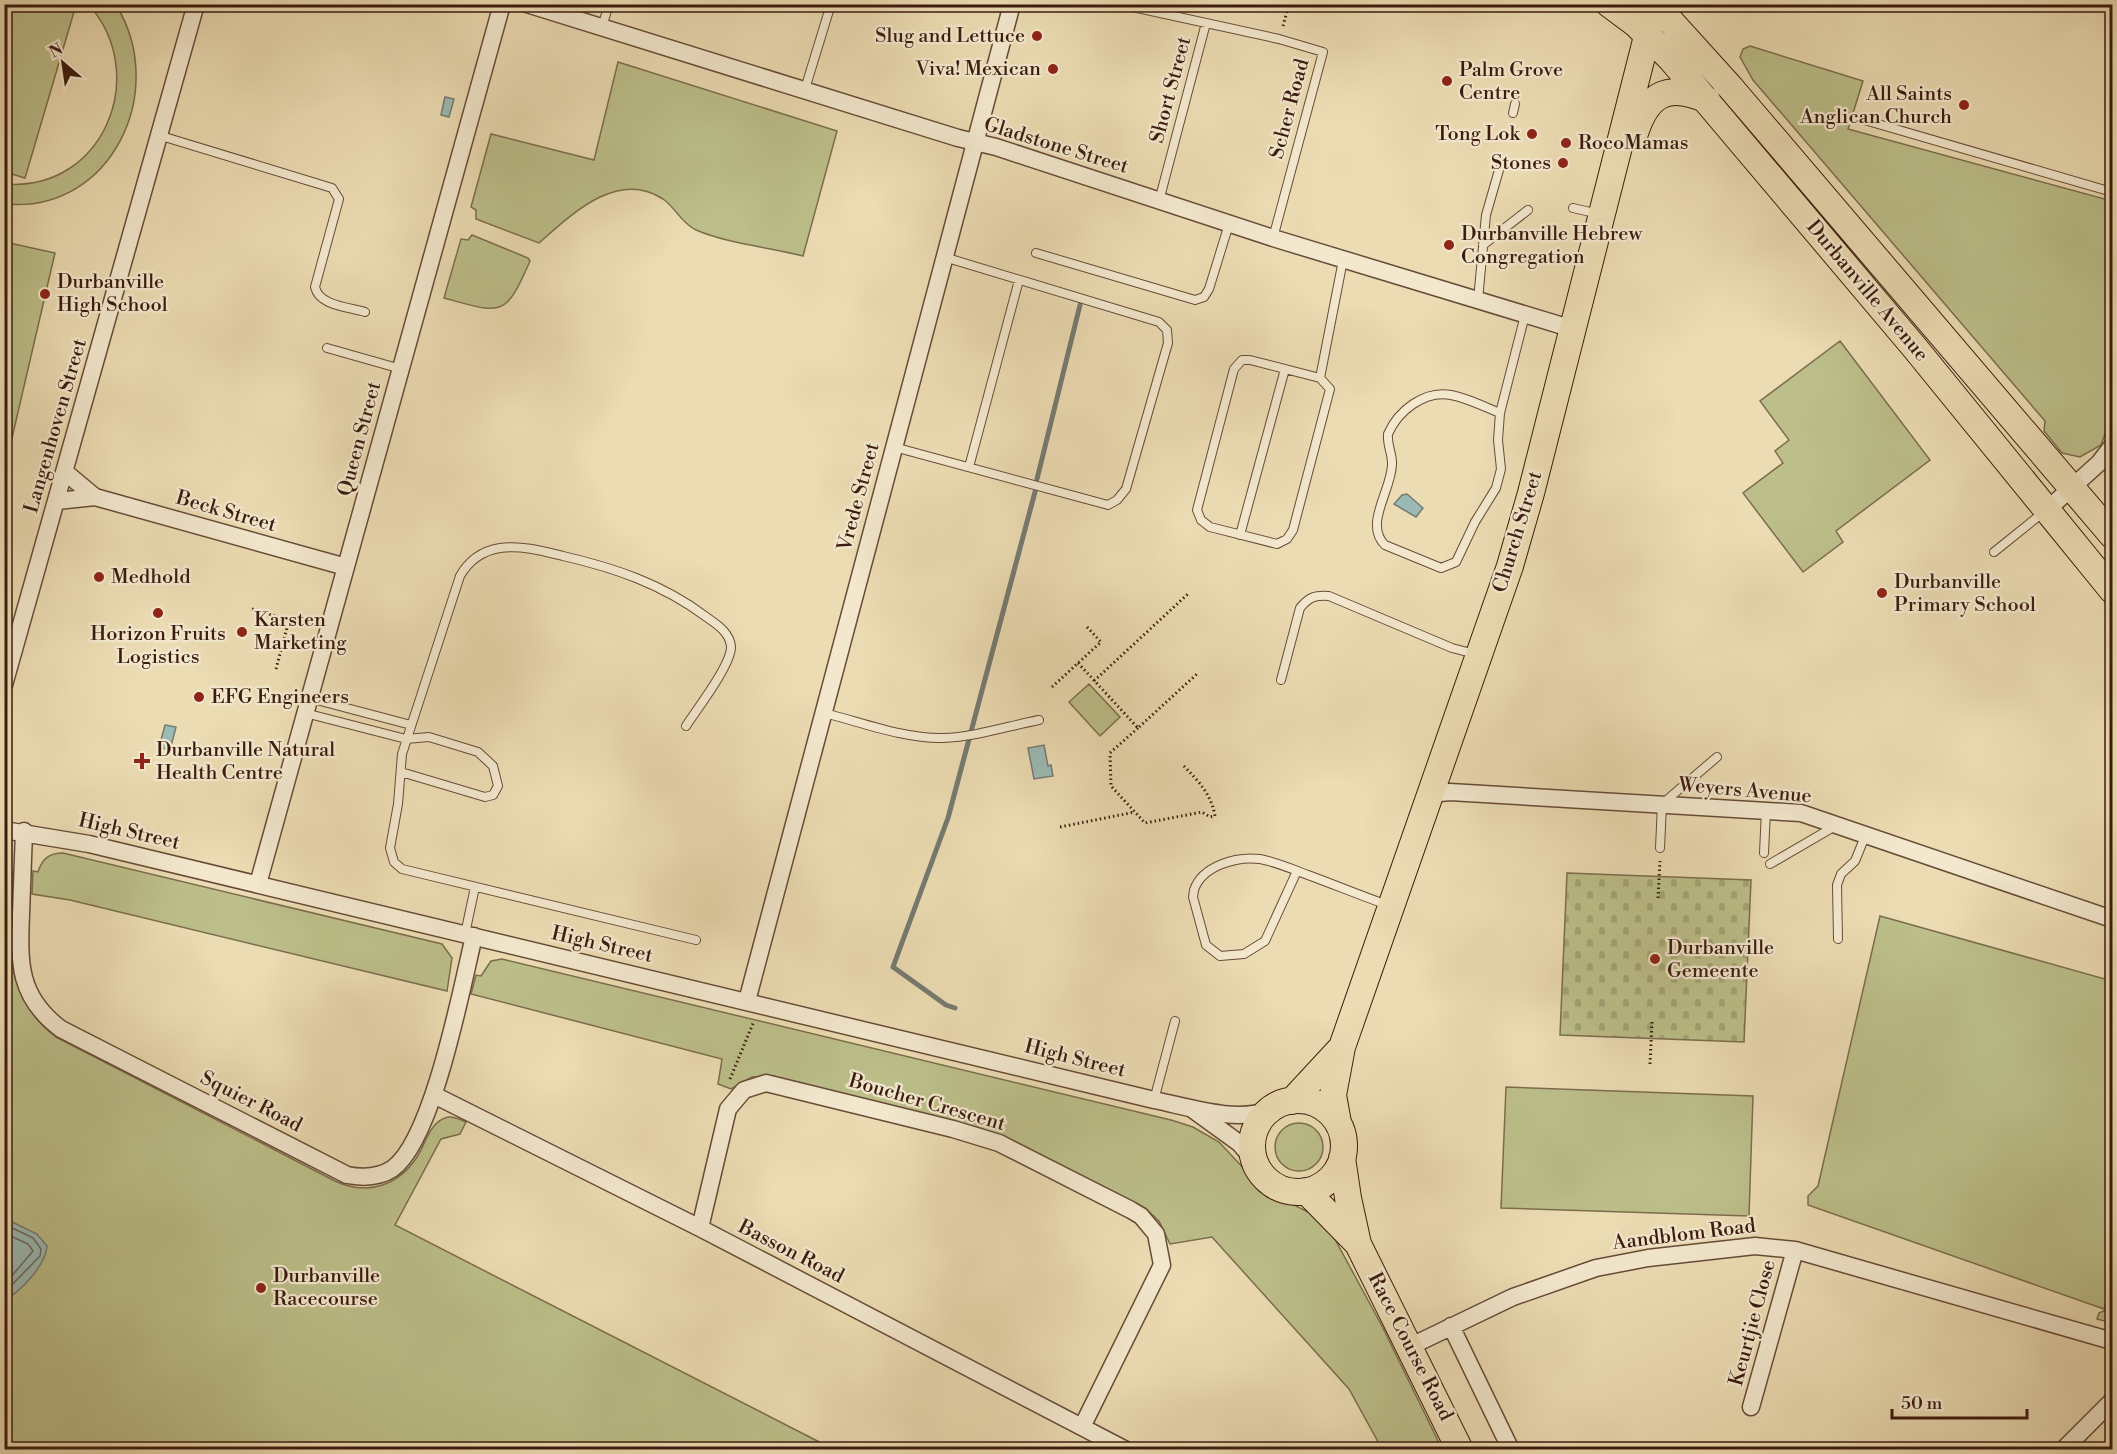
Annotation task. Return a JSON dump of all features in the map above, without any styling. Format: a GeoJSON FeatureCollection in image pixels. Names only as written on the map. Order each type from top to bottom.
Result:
{"type":"FeatureCollection","features":[{"type":"Feature","properties":{"kind":"main road","name":"Durbanville Avenue"},"geometry":{"type":"LineString","coordinates":[[1609,4],[1647,34],[1707,100],[2048,509],[2112,590]]}},
{"type":"Feature","properties":{"kind":"main road","name":"Durbanville Avenue"},"geometry":{"type":"LineString","coordinates":[[1655,5],[1723,79],[2073,486],[2112,535]]}},
{"type":"Feature","properties":{"kind":"main road","name":"Church Street"},"geometry":{"type":"LineString","coordinates":[[1338,1123],[1334,1095],[1342,1047],[1479,655],[1532,493],[1655,5]]}},
{"type":"Feature","properties":{"kind":"main road"},"geometry":{"type":"LineString","coordinates":[[1612,178],[1626,159],[1641,115],[1650,102],[1662,94],[1675,91],[1707,100]]}},
{"type":"Feature","properties":{"kind":"main road","name":"Church Street"},"geometry":{"type":"LineString","coordinates":[[1281,1106],[1342,1047]]}},
{"type":"Feature","properties":{"kind":"main road"},"geometry":{"type":"LineString","coordinates":[[1338,1123],[1328,1112],[1317,1105],[1281,1106],[1261,1120],[1254,1132],[1252,1146],[1254,1160],[1262,1175],[1274,1185],[1287,1191],[1306,1191],[1319,1187],[1331,1178],[1342,1158]]}},
{"type":"Feature","properties":{"kind":"main road","name":"Race Course Road"},"geometry":{"type":"LineString","coordinates":[[1338,1123],[1343,1140],[1342,1158],[1348,1198],[1358,1244],[1460,1449]]}},
{"type":"Feature","properties":{"kind":"main road","name":"Race Course Road"},"geometry":{"type":"LineString","coordinates":[[1306,1191],[1358,1244]]}},
{"type":"Feature","properties":{"kind":"street","name":"Langenhoven Street"},"geometry":{"type":"LineString","coordinates":[[4,685],[196,4]]}},
{"type":"Feature","properties":{"kind":"street","name":"Queen Street"},"geometry":{"type":"LineString","coordinates":[[258,884],[502,4]]}},
{"type":"Feature","properties":{"kind":"street","name":"Vrede Street"},"geometry":{"type":"LineString","coordinates":[[747,1001],[1012,4]]}},
{"type":"Feature","properties":{"kind":"street","name":"Gladstone Street"},"geometry":{"type":"LineString","coordinates":[[537,6],[975,142],[1343,260],[1573,329]]}},
{"type":"Feature","properties":{"kind":"street"},"geometry":{"type":"LineString","coordinates":[[2048,509],[2099,463],[2112,446]]}},
{"type":"Feature","properties":{"kind":"street","name":"Beck Street"},"geometry":{"type":"LineString","coordinates":[[65,472],[95,497]]}},
{"type":"Feature","properties":{"kind":"street","name":"Beck Street"},"geometry":{"type":"LineString","coordinates":[[57,501],[95,497],[346,567]]}},
{"type":"Feature","properties":{"kind":"street","name":"Weyers Avenue"},"geometry":{"type":"LineString","coordinates":[[1430,794],[1450,792],[1766,809],[1801,813],[1839,824],[2112,919]]}},
{"type":"Feature","properties":{"kind":"street","name":"High Street"},"geometry":{"type":"LineString","coordinates":[[4,830],[24,831],[89,844],[1154,1100],[1246,1115],[1281,1106]]}},
{"type":"Feature","properties":{"kind":"street","name":"Squier Road"},"geometry":{"type":"LineString","coordinates":[[24,831],[21,971],[31,998],[49,1020],[61,1029],[347,1175],[359,1177],[382,1174],[405,1157],[434,1095],[469,935]]}},
{"type":"Feature","properties":{"kind":"street","name":"Boucher Crescent"},"geometry":{"type":"LineString","coordinates":[[731,1103],[752,1086],[773,1084],[953,1129],[999,1143],[1141,1216],[1156,1234],[1160,1244],[1162,1264],[1082,1427]]}},
{"type":"Feature","properties":{"kind":"street","name":"Basson Road"},"geometry":{"type":"LineString","coordinates":[[434,1095],[700,1228],[1126,1449]]}},
{"type":"Feature","properties":{"kind":"street"},"geometry":{"type":"LineString","coordinates":[[700,1228],[731,1103]]}},
{"type":"Feature","properties":{"kind":"street","name":"High Street"},"geometry":{"type":"LineString","coordinates":[[1189,1107],[1239,1143],[1254,1160]]}},
{"type":"Feature","properties":{"kind":"street","name":"Aandblom Road"},"geometry":{"type":"LineString","coordinates":[[1409,1347],[1541,1286],[1621,1262],[1755,1246],[1795,1250],[2112,1341]]}},
{"type":"Feature","properties":{"kind":"street","name":"Keurtjie Close"},"geometry":{"type":"LineString","coordinates":[[1751,1407],[1795,1250]]}},
{"type":"Feature","properties":{"kind":"street"},"geometry":{"type":"LineString","coordinates":[[1451,1326],[1511,1449]]}},
{"type":"Feature","properties":{"kind":"street"},"geometry":{"type":"LineString","coordinates":[[2063,1449],[2112,1401]]}},
{"type":"Feature","properties":{"kind":"lane"},"geometry":{"type":"LineString","coordinates":[[602,27],[609,4]]}},
{"type":"Feature","properties":{"kind":"lane"},"geometry":{"type":"LineString","coordinates":[[805,89],[831,4]]}},
{"type":"Feature","properties":{"kind":"lane","name":"Scher Road"},"geometry":{"type":"LineString","coordinates":[[1119,4],[1279,39],[1323,52],[1273,238]]}},
{"type":"Feature","properties":{"kind":"lane","name":"Short Street"},"geometry":{"type":"LineString","coordinates":[[1159,201],[1206,23]]}},
{"type":"Feature","properties":{"kind":"lane"},"geometry":{"type":"LineString","coordinates":[[1854,117],[2112,192]]}},
{"type":"Feature","properties":{"kind":"lane"},"geometry":{"type":"LineString","coordinates":[[158,135],[332,188],[339,199],[315,287],[316,292],[323,300],[365,312]]}},
{"type":"Feature","properties":{"kind":"lane"},"geometry":{"type":"LineString","coordinates":[[1478,300],[1486,215],[1499,170]]}},
{"type":"Feature","properties":{"kind":"lane"},"geometry":{"type":"LineString","coordinates":[[1573,208],[1602,214]]}},
{"type":"Feature","properties":{"kind":"lane"},"geometry":{"type":"LineString","coordinates":[[1483,245],[1528,210]]}},
{"type":"Feature","properties":{"kind":"lane"},"geometry":{"type":"LineString","coordinates":[[1036,253],[1195,300],[1204,297],[1209,289],[1229,224]]}},
{"type":"Feature","properties":{"kind":"lane"},"geometry":{"type":"LineString","coordinates":[[894,447],[1101,504],[1113,503],[1126,489],[1168,343],[1167,330],[1159,322],[944,257]]}},
{"type":"Feature","properties":{"kind":"lane"},"geometry":{"type":"LineString","coordinates":[[1320,378],[1343,260]]}},
{"type":"Feature","properties":{"kind":"lane"},"geometry":{"type":"LineString","coordinates":[[969,467],[1019,280]]}},
{"type":"Feature","properties":{"kind":"lane"},"geometry":{"type":"LineString","coordinates":[[1500,413],[1452,395],[1442,395],[1423,399],[1400,415],[1388,434],[1392,464],[1376,527],[1379,538],[1385,545],[1442,568],[1456,562],[1475,522],[1496,488],[1501,469],[1500,413],[1525,315]]}},
{"type":"Feature","properties":{"kind":"lane"},"geometry":{"type":"LineString","coordinates":[[327,348],[401,369]]}},
{"type":"Feature","properties":{"kind":"lane"},"geometry":{"type":"LineString","coordinates":[[1242,360],[1250,360],[1285,369],[1320,378],[1328,384],[1330,393],[1291,535],[1277,544],[1205,524],[1198,515],[1197,504],[1236,365],[1242,360]]}},
{"type":"Feature","properties":{"kind":"lane"},"geometry":{"type":"LineString","coordinates":[[1240,535],[1285,369]]}},
{"type":"Feature","properties":{"kind":"lane"},"geometry":{"type":"LineString","coordinates":[[1994,552],[2048,509]]}},
{"type":"Feature","properties":{"kind":"lane"},"geometry":{"type":"LineString","coordinates":[[686,726],[727,661],[731,647],[726,633],[686,601],[644,580],[535,549],[508,548],[482,554],[465,568],[411,724],[402,754],[391,840],[394,862],[402,869],[696,940]]}},
{"type":"Feature","properties":{"kind":"lane"},"geometry":{"type":"LineString","coordinates":[[1281,680],[1300,608],[1308,598],[1317,595],[1329,596],[1452,648],[1479,655]]}},
{"type":"Feature","properties":{"kind":"lane"},"geometry":{"type":"LineString","coordinates":[[307,706],[411,724]]}},
{"type":"Feature","properties":{"kind":"lane"},"geometry":{"type":"LineString","coordinates":[[307,706],[406,740],[429,737],[478,752],[493,766],[498,786],[493,795],[485,796],[401,772]]}},
{"type":"Feature","properties":{"kind":"lane"},"geometry":{"type":"LineString","coordinates":[[824,713],[921,736],[960,737],[1039,720]]}},
{"type":"Feature","properties":{"kind":"lane"},"geometry":{"type":"LineString","coordinates":[[1660,848],[1662,804],[1717,757]]}},
{"type":"Feature","properties":{"kind":"lane"},"geometry":{"type":"LineString","coordinates":[[1764,853],[1766,809]]}},
{"type":"Feature","properties":{"kind":"lane"},"geometry":{"type":"LineString","coordinates":[[1770,864],[1839,824]]}},
{"type":"Feature","properties":{"kind":"lane"},"geometry":{"type":"LineString","coordinates":[[1838,939],[1837,885],[1841,874],[1855,861],[1866,834]]}},
{"type":"Feature","properties":{"kind":"lane"},"geometry":{"type":"LineString","coordinates":[[1297,871],[1274,924],[1258,948],[1237,956],[1220,956],[1210,950],[1203,939],[1193,897],[1196,884],[1205,873],[1225,864],[1251,859],[1268,861],[1297,871],[1390,906]]}},
{"type":"Feature","properties":{"kind":"lane"},"geometry":{"type":"LineString","coordinates":[[469,935],[475,887]]}},
{"type":"Feature","properties":{"kind":"lane"},"geometry":{"type":"LineString","coordinates":[[1154,1100],[1175,1021]]}},
{"type":"Feature","properties":{"kind":"path"},"geometry":{"type":"LineString","coordinates":[[1279,39],[1289,4]]}},
{"type":"Feature","properties":{"kind":"path"},"geometry":{"type":"LineString","coordinates":[[1094,681],[1189,593]]}},
{"type":"Feature","properties":{"kind":"path"},"geometry":{"type":"LineString","coordinates":[[252,609],[315,628]]}},
{"type":"Feature","properties":{"kind":"path"},"geometry":{"type":"LineString","coordinates":[[276,669],[289,620]]}},
{"type":"Feature","properties":{"kind":"path"},"geometry":{"type":"LineString","coordinates":[[1052,687],[1101,642],[1087,627]]}},
{"type":"Feature","properties":{"kind":"path"},"geometry":{"type":"LineString","coordinates":[[267,645],[281,648]]}},
{"type":"Feature","properties":{"kind":"path"},"geometry":{"type":"LineString","coordinates":[[1078,663],[1138,728]]}},
{"type":"Feature","properties":{"kind":"path"},"geometry":{"type":"LineString","coordinates":[[1182,764],[1213,801],[1215,816],[1211,818],[1202,812],[1145,823],[1111,786],[1110,753],[1198,672]]}},
{"type":"Feature","properties":{"kind":"path"},"geometry":{"type":"LineString","coordinates":[[1060,827],[1135,813]]}},
{"type":"Feature","properties":{"kind":"path"},"geometry":{"type":"LineString","coordinates":[[1658,898],[1660,848]]}},
{"type":"Feature","properties":{"kind":"path"},"geometry":{"type":"LineString","coordinates":[[731,1103],[729,1089],[731,1072],[756,1017]]}},
{"type":"Feature","properties":{"kind":"path"},"geometry":{"type":"LineString","coordinates":[[1650,1064],[1652,1022]]}},
{"type":"Feature","properties":{"kind":"green space"},"geometry":{"type":"Polygon","coordinates":[[[4,5],[76,5],[25,178],[5,172],[4,5]]]}},
{"type":"Feature","properties":{"kind":"green space"},"geometry":{"type":"Polygon","coordinates":[[[89,5],[116,5],[131,38],[136,73],[132,108],[120,140],[101,168],[75,189],[43,202],[5,204],[5,184],[39,181],[68,169],[91,149],[107,124],[116,95],[116,64],[107,33],[89,5]]]}},
{"type":"Feature","properties":{"kind":"green space"},"geometry":{"type":"Polygon","coordinates":[[[1750,46],[1863,81],[1848,129],[2112,201],[2112,415],[2101,445],[2080,457],[2062,453],[2044,431],[2045,421],[1753,80],[1740,57],[1743,49],[1750,46]]]}},
{"type":"Feature","properties":{"kind":"green space"},"geometry":{"type":"Polygon","coordinates":[[[618,62],[837,131],[803,256],[735,242],[696,230],[663,199],[646,191],[629,189],[612,192],[596,199],[565,220],[539,243],[476,219],[476,210],[471,207],[491,134],[594,160],[618,62]]]}},
{"type":"Feature","properties":{"kind":"green space"},"geometry":{"type":"Polygon","coordinates":[[[472,235],[528,258],[530,261],[514,293],[500,307],[479,307],[444,298],[461,239],[468,240],[472,235]]]}},
{"type":"Feature","properties":{"kind":"green space"},"geometry":{"type":"Polygon","coordinates":[[[4,242],[55,253],[5,468],[4,242]]]}},
{"type":"Feature","properties":{"kind":"green space"},"geometry":{"type":"Polygon","coordinates":[[[1840,341],[1930,460],[1836,531],[1843,542],[1803,572],[1743,493],[1783,463],[1775,451],[1789,440],[1760,401],[1840,341]]]}},
{"type":"Feature","properties":{"kind":"green space"},"geometry":{"type":"Polygon","coordinates":[[[1089,684],[1120,717],[1100,736],[1069,702],[1089,684]]]}},
{"type":"Feature","properties":{"kind":"green space"},"geometry":{"type":"Polygon","coordinates":[[[63,853],[442,944],[452,958],[447,991],[70,900],[32,894],[33,871],[38,872],[44,860],[50,856],[63,853]]]}},
{"type":"Feature","properties":{"kind":"green space","name":"Durbanville Racecourse"},"geometry":{"type":"Polygon","coordinates":[[[4,857],[7,873],[12,873],[10,942],[17,983],[25,1002],[38,1020],[56,1037],[335,1181],[359,1188],[381,1186],[401,1175],[417,1157],[429,1133],[442,1119],[451,1117],[466,1122],[460,1134],[441,1139],[395,1225],[833,1449],[5,1449],[4,857]]]}},
{"type":"Feature","properties":{"kind":"green space"},"geometry":{"type":"Polygon","coordinates":[[[1567,873],[1751,880],[1744,1042],[1560,1035],[1567,873]]]}},
{"type":"Feature","properties":{"kind":"green space"},"geometry":{"type":"Polygon","coordinates":[[[1880,916],[2112,981],[2112,1286],[2104,1309],[1808,1205],[1808,1196],[1818,1186],[1880,916]]]}},
{"type":"Feature","properties":{"kind":"green space"},"geometry":{"type":"Polygon","coordinates":[[[502,959],[1193,1127],[1219,1142],[1263,1189],[1314,1215],[1331,1232],[1382,1326],[1442,1449],[1382,1449],[1349,1389],[1212,1237],[1170,1244],[1159,1221],[1145,1208],[1017,1143],[980,1128],[773,1076],[752,1077],[731,1089],[718,1084],[722,1059],[471,994],[476,975],[481,976],[491,961],[502,959]]]}},
{"type":"Feature","properties":{"kind":"green space"},"geometry":{"type":"Polygon","coordinates":[[[1506,1087],[1753,1096],[1749,1216],[1501,1208],[1506,1087]]]}},
{"type":"Feature","properties":{"kind":"green space"},"geometry":{"type":"Polygon","coordinates":[[[1299,1123],[1316,1130],[1323,1147],[1316,1164],[1299,1171],[1282,1164],[1275,1147],[1282,1130],[1299,1123]]]}},
{"type":"Feature","properties":{"kind":"green space"},"geometry":{"type":"Polygon","coordinates":[[[2112,1307],[2112,1323],[2097,1319],[2099,1313],[2112,1307]]]}},
{"type":"Feature","properties":{"kind":"water"},"geometry":{"type":"Polygon","coordinates":[[[445,97],[454,99],[449,117],[441,115],[445,97]]]}},
{"type":"Feature","properties":{"kind":"water"},"geometry":{"type":"Polygon","coordinates":[[[1407,494],[1423,508],[1416,517],[1394,504],[1402,495],[1407,494]]]}},
{"type":"Feature","properties":{"kind":"water"},"geometry":{"type":"Polygon","coordinates":[[[165,725],[176,727],[170,750],[159,747],[165,725]]]}},
{"type":"Feature","properties":{"kind":"water"},"geometry":{"type":"Polygon","coordinates":[[[1044,745],[1048,766],[1051,765],[1053,776],[1034,779],[1028,748],[1044,745]]]}},
{"type":"Feature","properties":{"kind":"water"},"geometry":{"type":"Polygon","coordinates":[[[4,1218],[37,1234],[47,1246],[46,1253],[32,1277],[5,1300],[4,1218]]]}},
{"type":"Feature","properties":{"kind":"waterway"},"geometry":{"type":"LineString","coordinates":[[1037,479],[1080,305]]}},
{"type":"Feature","properties":{"kind":"waterway"},"geometry":{"type":"LineString","coordinates":[[955,1008],[946,1005],[893,967],[948,818],[1035,492]]}},
{"type":"Feature","properties":{"kind":"place","name":"Slug and Lettuce"},"geometry":{"type":"Point","coordinates":[1037,36]}},
{"type":"Feature","properties":{"kind":"place","name":"Viva! Mexican"},"geometry":{"type":"Point","coordinates":[1053,69]}},
{"type":"Feature","properties":{"kind":"place","name":"Palm Grove Centre"},"geometry":{"type":"Point","coordinates":[1447,81]}},
{"type":"Feature","properties":{"kind":"place","name":"All Saints Anglican Church"},"geometry":{"type":"Point","coordinates":[1964,105]}},
{"type":"Feature","properties":{"kind":"place","name":"Tong Lok"},"geometry":{"type":"Point","coordinates":[1532,134]}},
{"type":"Feature","properties":{"kind":"place","name":"RocoMamas"},"geometry":{"type":"Point","coordinates":[1566,143]}},
{"type":"Feature","properties":{"kind":"place","name":"Stones"},"geometry":{"type":"Point","coordinates":[1563,163]}},
{"type":"Feature","properties":{"kind":"place","name":"Durbanville Hebrew Congregation"},"geometry":{"type":"Point","coordinates":[1449,245]}},
{"type":"Feature","properties":{"kind":"place","name":"Durbanville High School"},"geometry":{"type":"Point","coordinates":[45,294]}},
{"type":"Feature","properties":{"kind":"place","name":"Medhold"},"geometry":{"type":"Point","coordinates":[99,577]}},
{"type":"Feature","properties":{"kind":"place","name":"Durbanville Primary School"},"geometry":{"type":"Point","coordinates":[1882,593]}},
{"type":"Feature","properties":{"kind":"place","name":"Horizon Fruits Logistics"},"geometry":{"type":"Point","coordinates":[158,613]}},
{"type":"Feature","properties":{"kind":"place","name":"Karsten Marketing"},"geometry":{"type":"Point","coordinates":[242,632]}},
{"type":"Feature","properties":{"kind":"place","name":"EFG Engineers"},"geometry":{"type":"Point","coordinates":[199,697]}},
{"type":"Feature","properties":{"kind":"place","name":"Durbanville Natural Health Centre"},"geometry":{"type":"Point","coordinates":[142,761]}},
{"type":"Feature","properties":{"kind":"place","name":"Durbanville Gemeente"},"geometry":{"type":"Point","coordinates":[1655,959]}},
{"type":"Feature","properties":{"kind":"place","name":"Durbanville Racecourse"},"geometry":{"type":"Point","coordinates":[261,1288]}}]}
